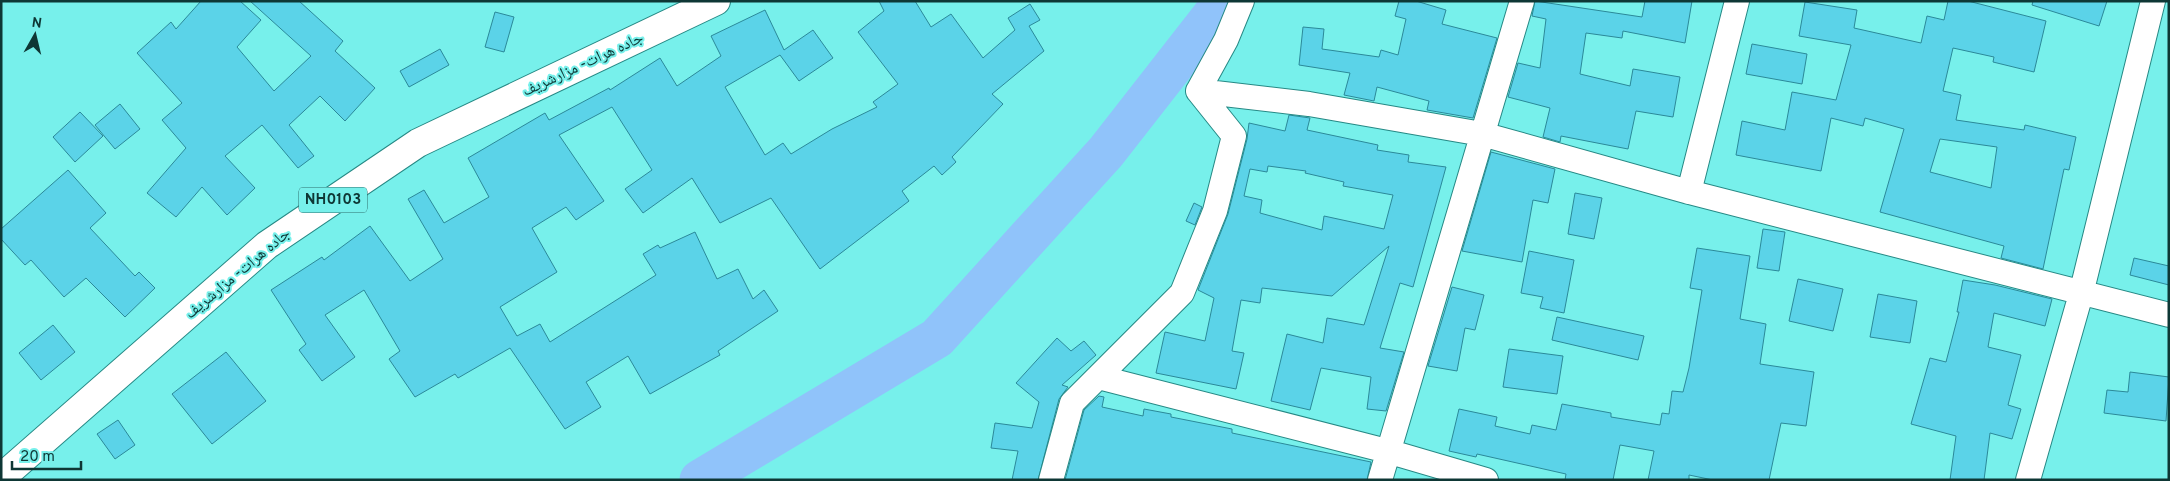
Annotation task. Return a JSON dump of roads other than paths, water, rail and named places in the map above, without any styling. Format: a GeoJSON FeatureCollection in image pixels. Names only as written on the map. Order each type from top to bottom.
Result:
{"type":"FeatureCollection","features":[{"type":"Feature","properties":{"kind":"highway","name":"جاده هرات- مزارشریف"},"geometry":{"type":"LineString","coordinates":[[1,478],[267,245],[418,143],[716,1]]}},
{"type":"Feature","properties":{"kind":"street"},"geometry":{"type":"LineString","coordinates":[[1198,91],[1226,40],[1242,1]]}},
{"type":"Feature","properties":{"kind":"street"},"geometry":{"type":"LineString","coordinates":[[1380,480],[1387,451],[1522,1]]}},
{"type":"Feature","properties":{"kind":"street"},"geometry":{"type":"LineString","coordinates":[[1689,192],[1738,1]]}},
{"type":"Feature","properties":{"kind":"street"},"geometry":{"type":"LineString","coordinates":[[2028,480],[2081,294],[2153,1]]}},
{"type":"Feature","properties":{"kind":"street"},"geometry":{"type":"LineString","coordinates":[[1198,91],[1309,104],[1482,134],[1689,192],[2081,294],[2169,315]]}},
{"type":"Feature","properties":{"kind":"street"},"geometry":{"type":"LineString","coordinates":[[1051,480],[1072,403],[1182,294],[1215,211],[1234,136],[1198,91]]}},
{"type":"Feature","properties":{"kind":"street"},"geometry":{"type":"LineString","coordinates":[[1098,377],[1387,451],[1486,480]]}},
{"type":"Feature","properties":{"kind":"waterway"},"geometry":{"type":"LineString","coordinates":[[700,480],[937,338],[1106,152],[1224,1]]}}]}
